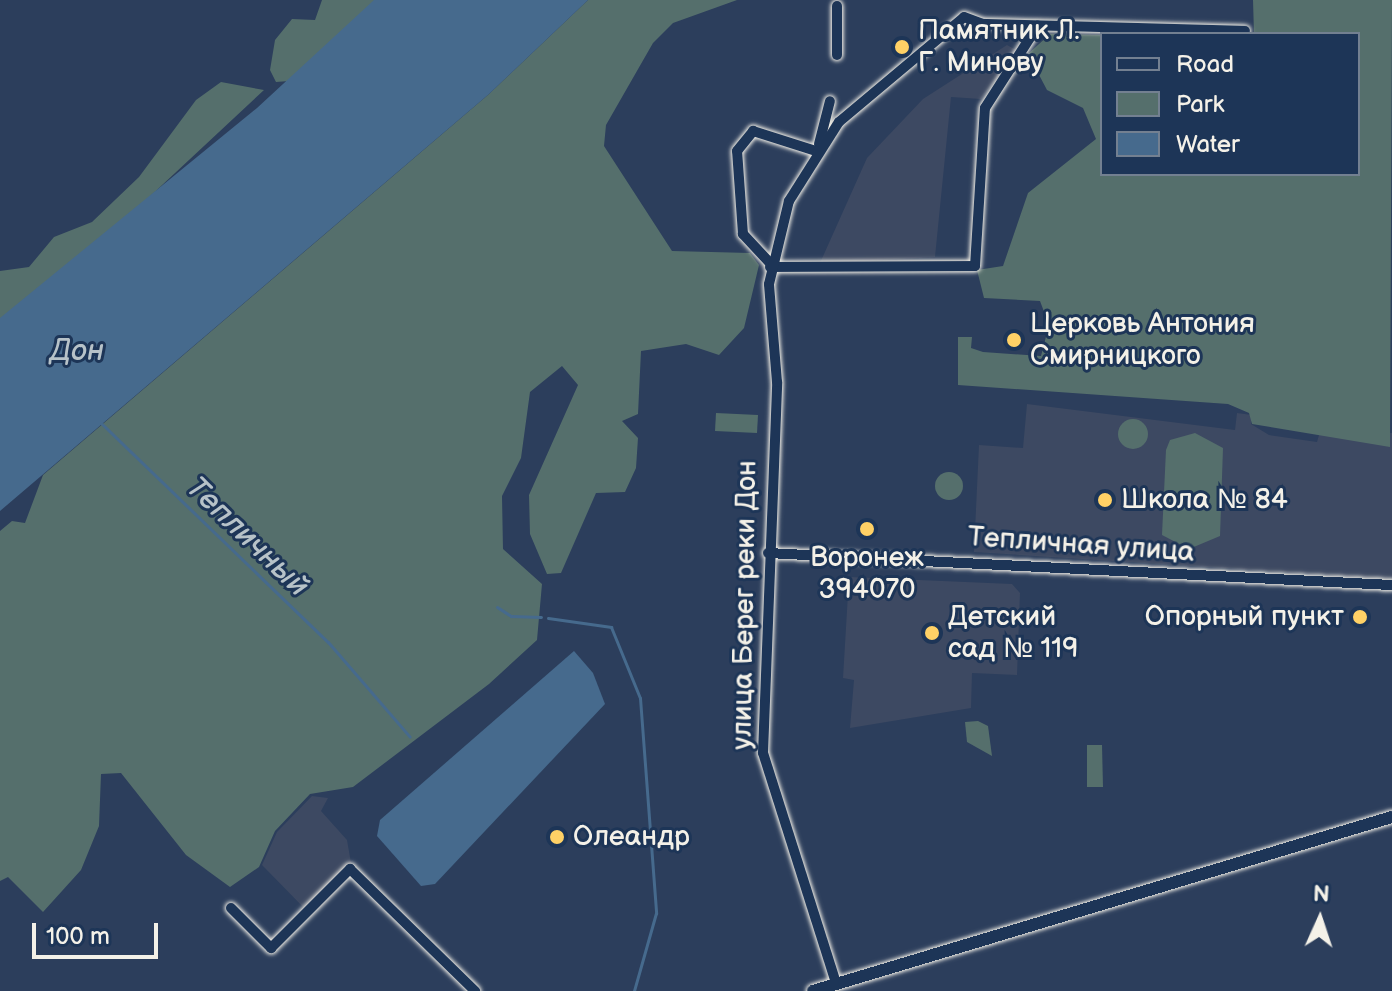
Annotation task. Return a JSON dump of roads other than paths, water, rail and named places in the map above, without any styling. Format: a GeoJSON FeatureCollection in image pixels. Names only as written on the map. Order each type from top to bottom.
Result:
{"type":"FeatureCollection","features":[{"type":"Feature","properties":{"kind":"street"},"geometry":{"type":"LineString","coordinates":[[837,6],[837,55]]}},
{"type":"Feature","properties":{"kind":"street","name":"улица Берег реки Дон"},"geometry":{"type":"LineString","coordinates":[[836,983],[763,753],[768,553],[777,382],[770,265],[789,201],[817,148],[938,32],[964,17],[1038,25]]}},
{"type":"Feature","properties":{"kind":"street"},"geometry":{"type":"LineString","coordinates":[[830,101],[817,148],[753,131],[737,151],[743,234],[770,265],[975,266],[985,108],[1038,25],[1245,31]]}},
{"type":"Feature","properties":{"kind":"street","name":"Тепличная улица"},"geometry":{"type":"LineString","coordinates":[[768,553],[1392,585]]}},
{"type":"Feature","properties":{"kind":"street"},"geometry":{"type":"LineString","coordinates":[[813,991],[1392,817]]}},
{"type":"Feature","properties":{"kind":"street"},"geometry":{"type":"LineString","coordinates":[[231,908],[271,948],[350,869],[475,991]]}},
{"type":"Feature","properties":{"kind":"water","name":"Дон"},"geometry":{"type":"Polygon","coordinates":[[[374,0],[588,0],[489,94],[0,511],[0,318],[257,108],[374,0]]]}},
{"type":"Feature","properties":{"kind":"water"},"geometry":{"type":"Polygon","coordinates":[[[574,651],[593,673],[605,704],[435,884],[421,886],[377,836],[380,820],[574,651]]]}},
{"type":"Feature","properties":{"kind":"waterway","name":"Тепличный"},"geometry":{"type":"LineString","coordinates":[[102,424],[328,642],[410,737]]}},
{"type":"Feature","properties":{"kind":"waterway"},"geometry":{"type":"LineString","coordinates":[[497,607],[511,616],[541,617]]}},
{"type":"Feature","properties":{"kind":"waterway"},"geometry":{"type":"LineString","coordinates":[[548,618],[611,627],[640,698],[656,913],[634,991]]}},
{"type":"Feature","properties":{"kind":"place","name":"Памятник Л. Г. Минову"},"geometry":{"type":"Point","coordinates":[902,47]}},
{"type":"Feature","properties":{"kind":"place","name":"Церковь Антония Смирницкого"},"geometry":{"type":"Point","coordinates":[1014,340]}},
{"type":"Feature","properties":{"kind":"place","name":"Школа № 84"},"geometry":{"type":"Point","coordinates":[1105,500]}},
{"type":"Feature","properties":{"kind":"place","name":"Воронеж 394070"},"geometry":{"type":"Point","coordinates":[867,529]}},
{"type":"Feature","properties":{"kind":"place","name":"Опорный пункт"},"geometry":{"type":"Point","coordinates":[1360,617]}},
{"type":"Feature","properties":{"kind":"place","name":"Детский сад № 119"},"geometry":{"type":"Point","coordinates":[932,633]}},
{"type":"Feature","properties":{"kind":"place","name":"Олеандр"},"geometry":{"type":"Point","coordinates":[557,837]}}]}
